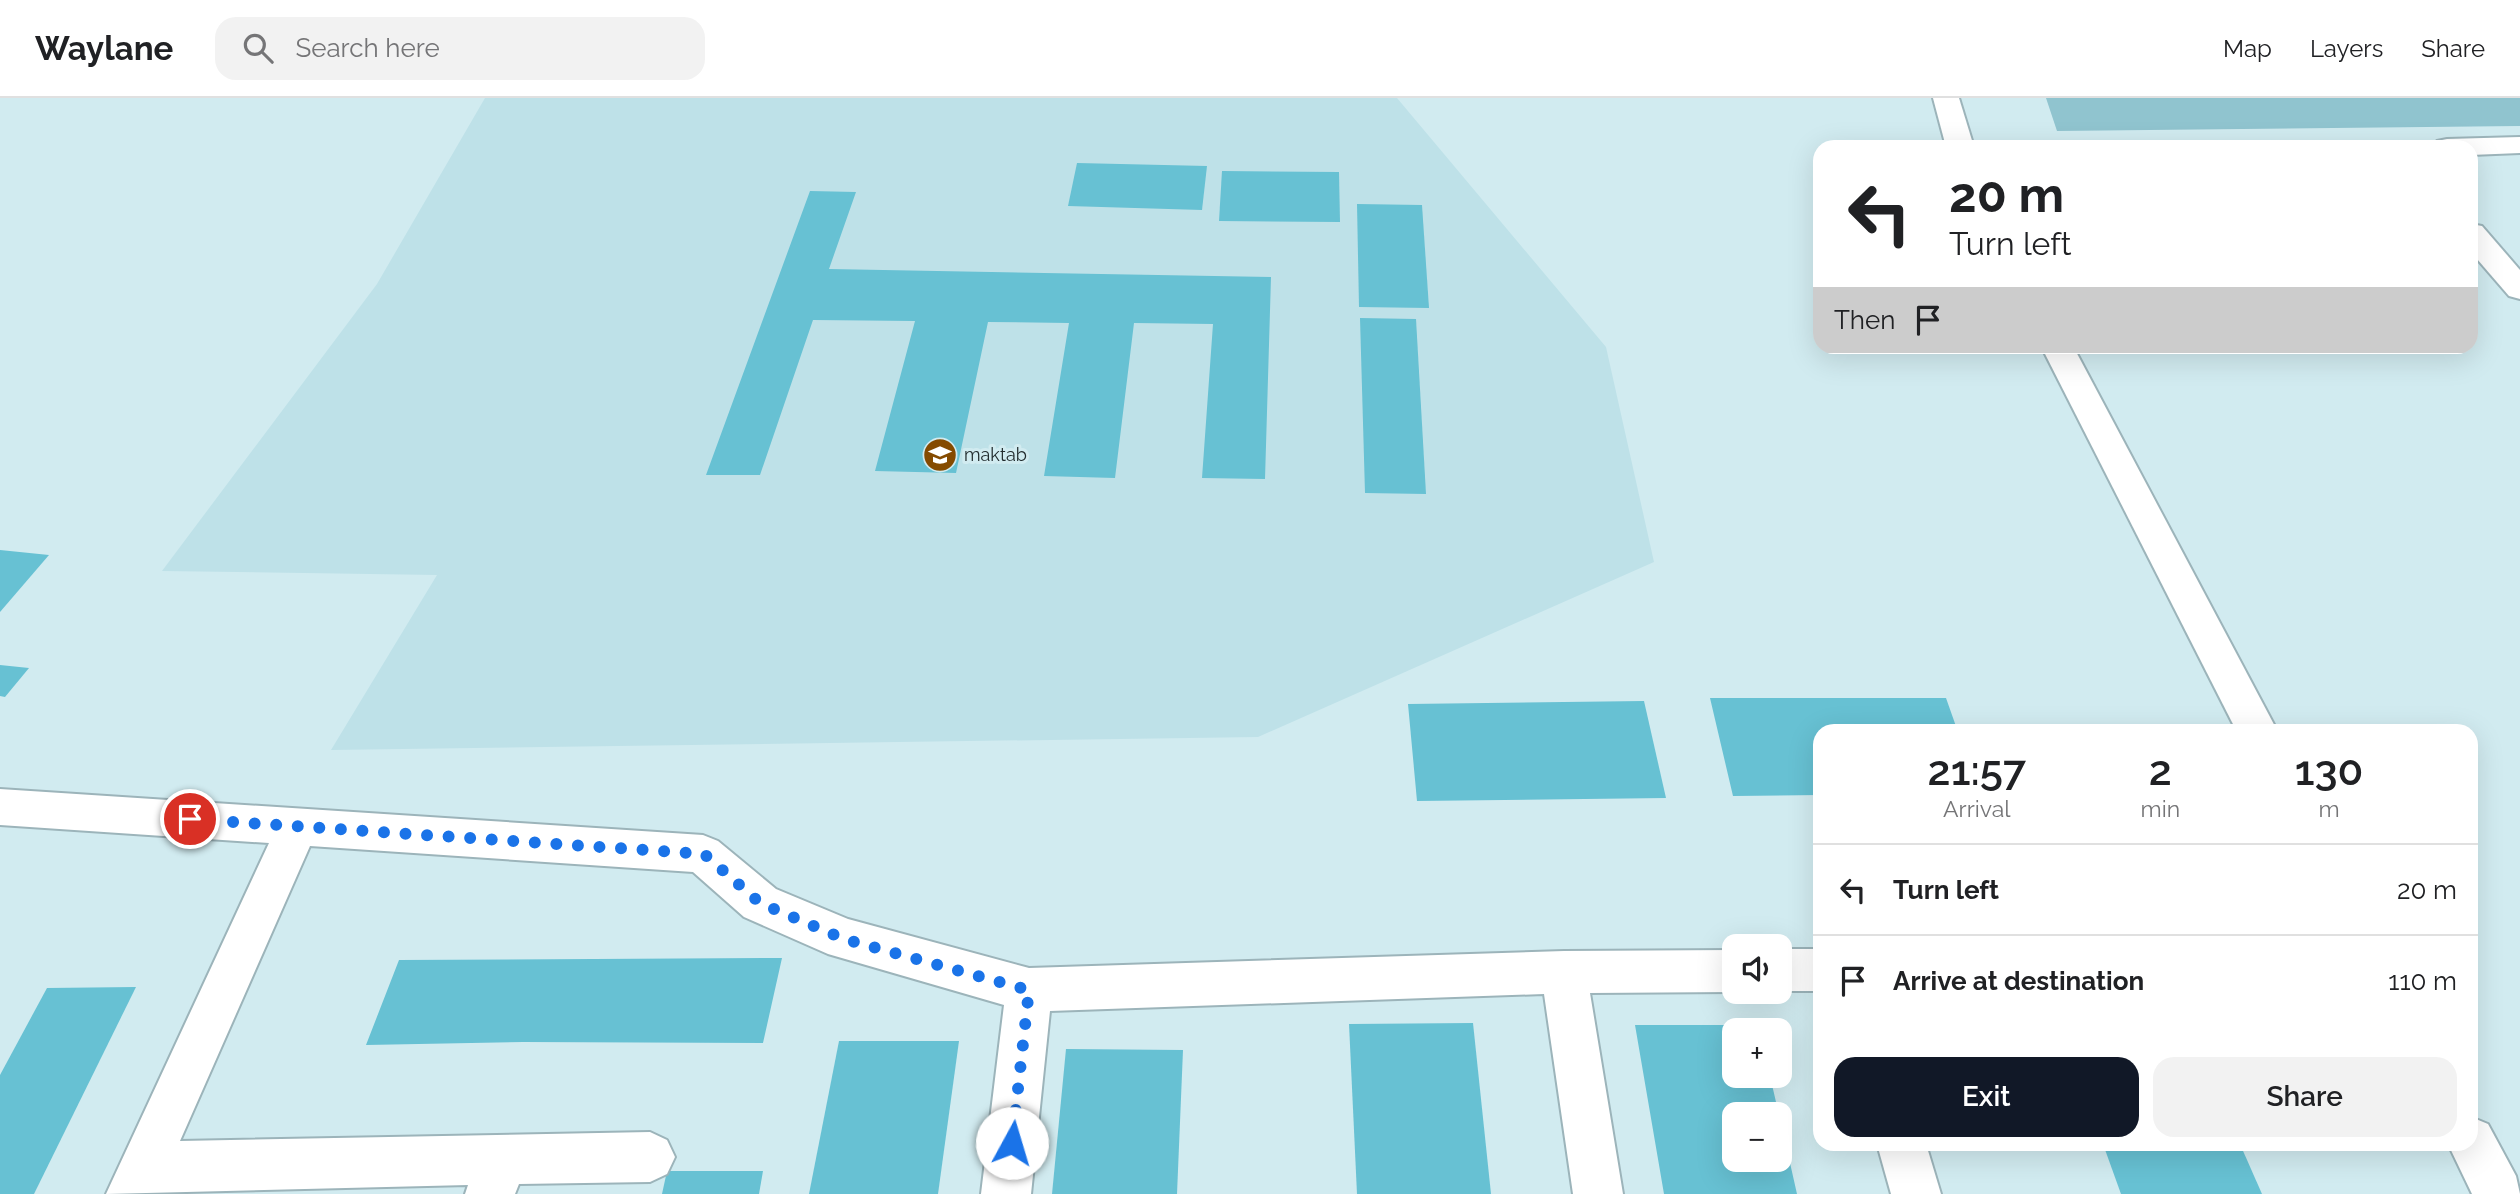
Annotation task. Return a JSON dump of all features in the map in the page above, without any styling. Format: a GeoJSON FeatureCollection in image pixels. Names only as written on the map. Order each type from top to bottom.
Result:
{"type":"FeatureCollection","features":[{"type":"Feature","properties":{"kind":"street"},"geometry":{"type":"LineString","coordinates":[[1946,98],[1958,140]]}},
{"type":"Feature","properties":{"kind":"street"},"geometry":{"type":"LineString","coordinates":[[2478,146],[2520,145]]}},
{"type":"Feature","properties":{"kind":"street"},"geometry":{"type":"LineString","coordinates":[[2478,241],[2520,289]]}},
{"type":"Feature","properties":{"kind":"street"},"geometry":{"type":"LineString","coordinates":[[2061,354],[2254,724]]}},
{"type":"Feature","properties":{"kind":"street"},"geometry":{"type":"LineString","coordinates":[[0,807],[704,854],[760,903],[844,939],[1029,990],[1564,972],[1722,971]]}},
{"type":"Feature","properties":{"kind":"street"},"geometry":{"type":"LineString","coordinates":[[298,826],[138,1180],[496,1177],[650,1157]]}},
{"type":"Feature","properties":{"kind":"street"},"geometry":{"type":"LineString","coordinates":[[1792,970],[1813,970]]}},
{"type":"Feature","properties":{"kind":"street"},"geometry":{"type":"LineString","coordinates":[[1564,972],[1598,1194]]}},
{"type":"Feature","properties":{"kind":"street"},"geometry":{"type":"LineString","coordinates":[[1006,1194],[1029,990]]}},
{"type":"Feature","properties":{"kind":"street"},"geometry":{"type":"LineString","coordinates":[[1903,1151],[1916,1194]]}},
{"type":"Feature","properties":{"kind":"street"},"geometry":{"type":"LineString","coordinates":[[2476,1151],[2498,1194]]}},
{"type":"Feature","properties":{"kind":"shaded area","name":"maktab"},"geometry":{"type":"Polygon","coordinates":[[[485,98],[1397,98],[1606,347],[1654,562],[1258,737],[331,750],[437,575],[162,571],[377,284],[485,98]]]}},
{"type":"Feature","properties":{"kind":"shaded area"},"geometry":{"type":"Polygon","coordinates":[[[2046,98],[2520,98],[2520,126],[2057,131],[2046,98]]]}},
{"type":"Feature","properties":{"kind":"building"},"geometry":{"type":"Polygon","coordinates":[[[1077,163],[1207,166],[1202,210],[1068,206],[1077,163]]]}},
{"type":"Feature","properties":{"kind":"building"},"geometry":{"type":"Polygon","coordinates":[[[1222,171],[1339,172],[1340,222],[1219,221],[1222,171]]]}},
{"type":"Feature","properties":{"kind":"building"},"geometry":{"type":"Polygon","coordinates":[[[810,191],[856,192],[829,269],[1271,277],[1265,479],[1202,478],[1213,324],[1134,323],[1115,478],[1044,476],[1069,323],[988,322],[956,473],[875,471],[915,321],[813,320],[760,475],[706,475],[810,191]]]}},
{"type":"Feature","properties":{"kind":"building"},"geometry":{"type":"Polygon","coordinates":[[[1357,204],[1422,205],[1429,308],[1359,307],[1357,204]]]}},
{"type":"Feature","properties":{"kind":"building"},"geometry":{"type":"Polygon","coordinates":[[[1360,318],[1416,319],[1426,494],[1365,493],[1360,318]]]}},
{"type":"Feature","properties":{"kind":"building"},"geometry":{"type":"Polygon","coordinates":[[[0,550],[49,555],[0,612],[0,550]]]}},
{"type":"Feature","properties":{"kind":"building"},"geometry":{"type":"Polygon","coordinates":[[[0,665],[29,668],[5,697],[0,696],[0,665]]]}},
{"type":"Feature","properties":{"kind":"building"},"geometry":{"type":"Polygon","coordinates":[[[1710,698],[1946,698],[1955,724],[1813,724],[1813,795],[1733,796],[1710,698]]]}},
{"type":"Feature","properties":{"kind":"building"},"geometry":{"type":"Polygon","coordinates":[[[1644,701],[1666,798],[1417,801],[1408,704],[1644,701]]]}},
{"type":"Feature","properties":{"kind":"building"},"geometry":{"type":"Polygon","coordinates":[[[782,958],[763,1043],[523,1042],[366,1045],[399,960],[782,958]]]}},
{"type":"Feature","properties":{"kind":"building"},"geometry":{"type":"Polygon","coordinates":[[[136,987],[34,1194],[0,1194],[0,1075],[47,988],[136,987]]]}},
{"type":"Feature","properties":{"kind":"building"},"geometry":{"type":"Polygon","coordinates":[[[1473,1023],[1491,1194],[1357,1194],[1349,1024],[1473,1023]]]}},
{"type":"Feature","properties":{"kind":"building"},"geometry":{"type":"Polygon","coordinates":[[[1635,1025],[1722,1025],[1722,1088],[1773,1088],[1776,1102],[1722,1102],[1722,1172],[1792,1172],[1797,1194],[1664,1194],[1635,1025]]]}},
{"type":"Feature","properties":{"kind":"building"},"geometry":{"type":"Polygon","coordinates":[[[839,1041],[959,1041],[938,1194],[809,1194],[839,1041]]]}},
{"type":"Feature","properties":{"kind":"building"},"geometry":{"type":"Polygon","coordinates":[[[1066,1049],[1183,1050],[1177,1194],[1052,1194],[1066,1049]]]}},
{"type":"Feature","properties":{"kind":"building"},"geometry":{"type":"Polygon","coordinates":[[[2106,1151],[2243,1151],[2262,1194],[2121,1194],[2106,1151]]]}},
{"type":"Feature","properties":{"kind":"building"},"geometry":{"type":"Polygon","coordinates":[[[667,1171],[763,1171],[759,1194],[662,1194],[667,1171]]]}},
{"type":"Feature","properties":{"kind":"place","name":"maktab"},"geometry":{"type":"Point","coordinates":[940,455]}},
{"type":"Feature","properties":{"kind":"route"},"geometry":{"type":"LineString","coordinates":[[190,819],[704,854],[760,903],[844,939],[1029,990],[1012,1143]]}}]}
